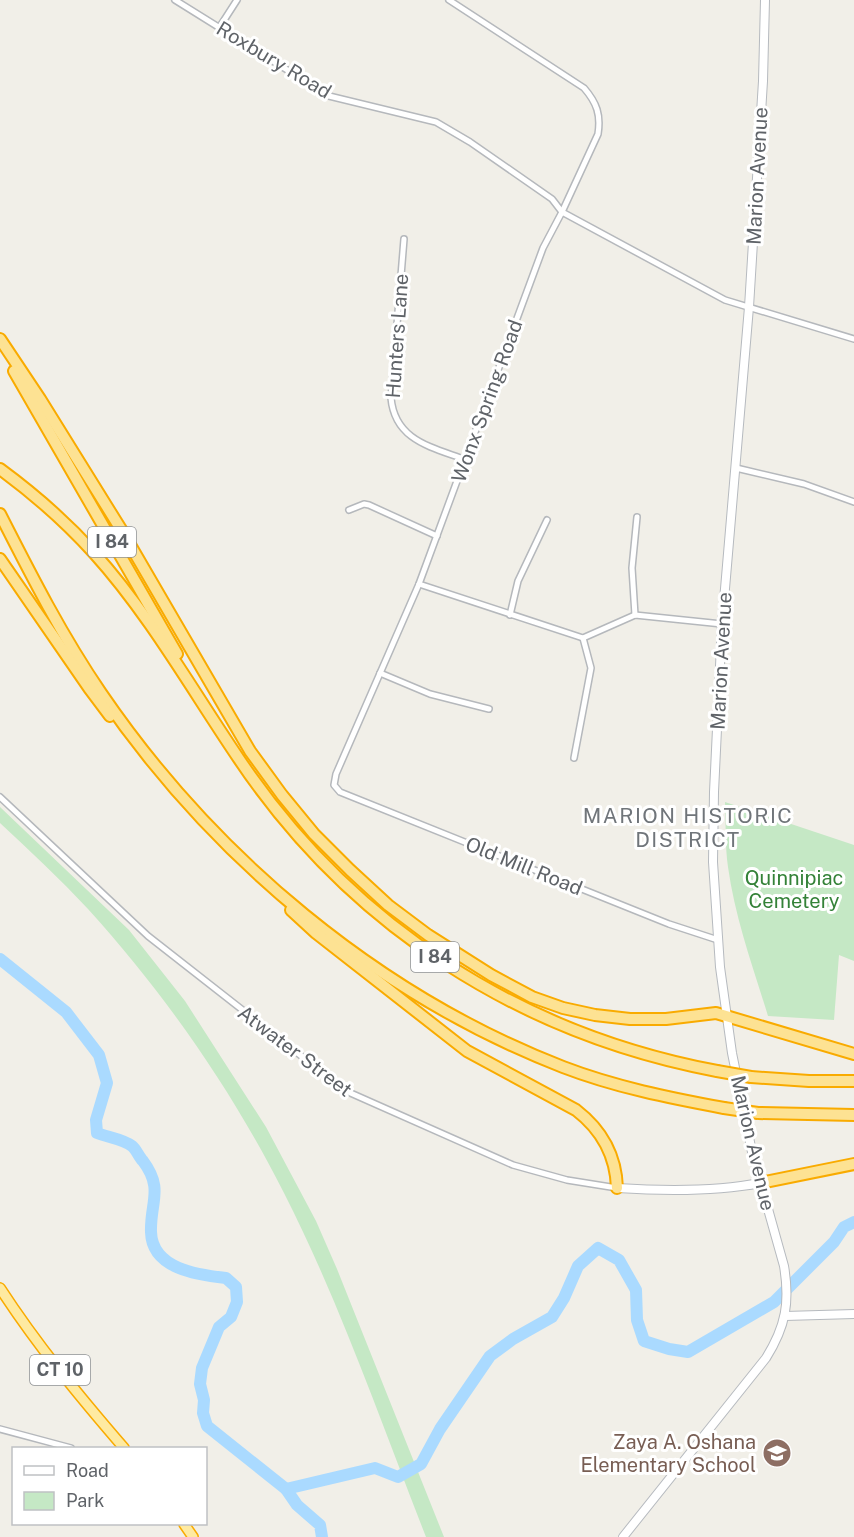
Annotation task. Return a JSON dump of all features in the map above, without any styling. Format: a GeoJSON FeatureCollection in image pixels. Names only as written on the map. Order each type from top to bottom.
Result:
{"type":"FeatureCollection","features":[{"type":"Feature","properties":{"kind":"highway"},"geometry":{"type":"LineString","coordinates":[[0,339],[122,531],[250,751],[298,814],[350,870],[388,905],[428,935],[491,975],[547,1002],[595,1015],[630,1019],[726,1015],[854,1054]]}},
{"type":"Feature","properties":{"kind":"highway","name":"I 84"},"geometry":{"type":"LineString","coordinates":[[0,346],[225,737],[270,803],[309,849],[365,904],[419,946],[485,988],[554,1023],[626,1049],[717,1071],[751,1077],[854,1081]]}},
{"type":"Feature","properties":{"kind":"highway"},"geometry":{"type":"LineString","coordinates":[[0,470],[65,524],[110,572],[149,624],[225,737]]}},
{"type":"Feature","properties":{"kind":"highway","name":"I 84"},"geometry":{"type":"LineString","coordinates":[[0,513],[41,595],[80,662],[149,756],[199,815],[254,870],[313,921],[375,967],[491,1035],[565,1067],[616,1084],[724,1108],[758,1113],[854,1115]]}},
{"type":"Feature","properties":{"kind":"highway"},"geometry":{"type":"LineString","coordinates":[[0,559],[99,703],[149,756]]}},
{"type":"Feature","properties":{"kind":"highway"},"geometry":{"type":"LineString","coordinates":[[254,870],[302,921],[453,1041],[481,1060],[561,1101],[586,1118],[608,1146],[614,1163],[617,1188]]}},
{"type":"Feature","properties":{"kind":"highway"},"geometry":{"type":"LineString","coordinates":[[760,1183],[854,1164]]}},
{"type":"Feature","properties":{"kind":"highway","name":"CT 10"},"geometry":{"type":"LineString","coordinates":[[0,1288],[62,1373],[122,1447]]}},
{"type":"Feature","properties":{"kind":"main road","name":"Marion Avenue"},"geometry":{"type":"LineString","coordinates":[[623,1537],[766,1358],[781,1331],[787,1297],[787,1284],[780,1251],[760,1183],[741,1102],[726,1015],[718,940],[713,839],[722,624],[749,307],[765,0]]}},
{"type":"Feature","properties":{"kind":"main road","name":"Atwater Street"},"geometry":{"type":"LineString","coordinates":[[617,1188],[657,1190],[733,1187],[760,1183]]}},
{"type":"Feature","properties":{"kind":"main road"},"geometry":{"type":"LineString","coordinates":[[785,1316],[854,1314]]}},
{"type":"Feature","properties":{"kind":"street","name":"Roxbury Road"},"geometry":{"type":"LineString","coordinates":[[175,0],[329,96],[436,122],[470,142],[552,199],[562,212]]}},
{"type":"Feature","properties":{"kind":"street"},"geometry":{"type":"LineString","coordinates":[[219,28],[237,0]]}},
{"type":"Feature","properties":{"kind":"street","name":"Wonx Spring Road"},"geometry":{"type":"LineString","coordinates":[[334,785],[336,774],[419,584],[543,248],[598,134],[600,115],[584,88],[449,0]]}},
{"type":"Feature","properties":{"kind":"street"},"geometry":{"type":"LineString","coordinates":[[562,212],[725,300],[854,339]]}},
{"type":"Feature","properties":{"kind":"street","name":"Hunters Lane"},"geometry":{"type":"LineString","coordinates":[[404,239],[390,398],[392,412],[407,435],[466,460]]}},
{"type":"Feature","properties":{"kind":"street"},"geometry":{"type":"LineString","coordinates":[[736,468],[804,484],[854,502]]}},
{"type":"Feature","properties":{"kind":"street"},"geometry":{"type":"LineString","coordinates":[[349,510],[364,504],[369,505],[436,536]]}},
{"type":"Feature","properties":{"kind":"street"},"geometry":{"type":"LineString","coordinates":[[635,615],[632,568],[637,518]]}},
{"type":"Feature","properties":{"kind":"street"},"geometry":{"type":"LineString","coordinates":[[510,615],[518,581],[547,520]]}},
{"type":"Feature","properties":{"kind":"street"},"geometry":{"type":"LineString","coordinates":[[419,584],[583,638],[635,615],[722,624]]}},
{"type":"Feature","properties":{"kind":"street"},"geometry":{"type":"LineString","coordinates":[[574,758],[591,668],[583,638]]}},
{"type":"Feature","properties":{"kind":"street"},"geometry":{"type":"LineString","coordinates":[[380,673],[430,694],[489,709]]}},
{"type":"Feature","properties":{"kind":"street","name":"Old Mill Road"},"geometry":{"type":"LineString","coordinates":[[334,785],[340,792],[669,924],[718,940]]}},
{"type":"Feature","properties":{"kind":"street","name":"Atwater Street"},"geometry":{"type":"LineString","coordinates":[[0,797],[148,936],[346,1091],[513,1165],[567,1180],[617,1188]]}},
{"type":"Feature","properties":{"kind":"street"},"geometry":{"type":"LineString","coordinates":[[0,1429],[64,1447]]}},
{"type":"Feature","properties":{"kind":"green space","name":"Quinnipiac Cemetery"},"geometry":{"type":"Polygon","coordinates":[[[725,802],[854,845],[854,961],[839,955],[834,1020],[768,1016],[745,942],[731,886],[726,851],[725,802]]]}},
{"type":"Feature","properties":{"kind":"green space"},"geometry":{"type":"Polygon","coordinates":[[[0,807],[129,930],[185,1001],[266,1127],[316,1221],[337,1269],[444,1537],[426,1537],[323,1277],[284,1193],[242,1117],[195,1044],[144,975],[88,909],[0,823],[0,807]]]}},
{"type":"Feature","properties":{"kind":"waterway"},"geometry":{"type":"LineString","coordinates":[[0,959],[66,1012],[99,1055],[107,1083],[96,1120],[97,1133],[132,1146],[149,1171],[154,1188],[151,1232],[153,1244],[159,1254],[178,1268],[226,1278],[236,1287],[237,1302],[231,1317],[219,1327],[202,1368],[200,1384],[204,1400],[203,1413],[207,1426],[286,1489],[297,1505],[320,1525],[322,1537]]}},
{"type":"Feature","properties":{"kind":"waterway"},"geometry":{"type":"LineString","coordinates":[[286,1489],[375,1468],[398,1477],[421,1464],[440,1429],[490,1356],[513,1339],[552,1317],[564,1298],[578,1266],[598,1248],[619,1260],[636,1290],[637,1320],[644,1341],[688,1352],[774,1302],[834,1242],[844,1227],[854,1222]]}},
{"type":"Feature","properties":{"kind":"place","name":"Zaya A. Oshana Elementary School"},"geometry":{"type":"Point","coordinates":[777,1453]}},
{"type":"Feature","properties":{"kind":"district","name":"MARION HISTORIC DISTRICT"},"geometry":{"type":"Point","coordinates":[688,828]}}]}
